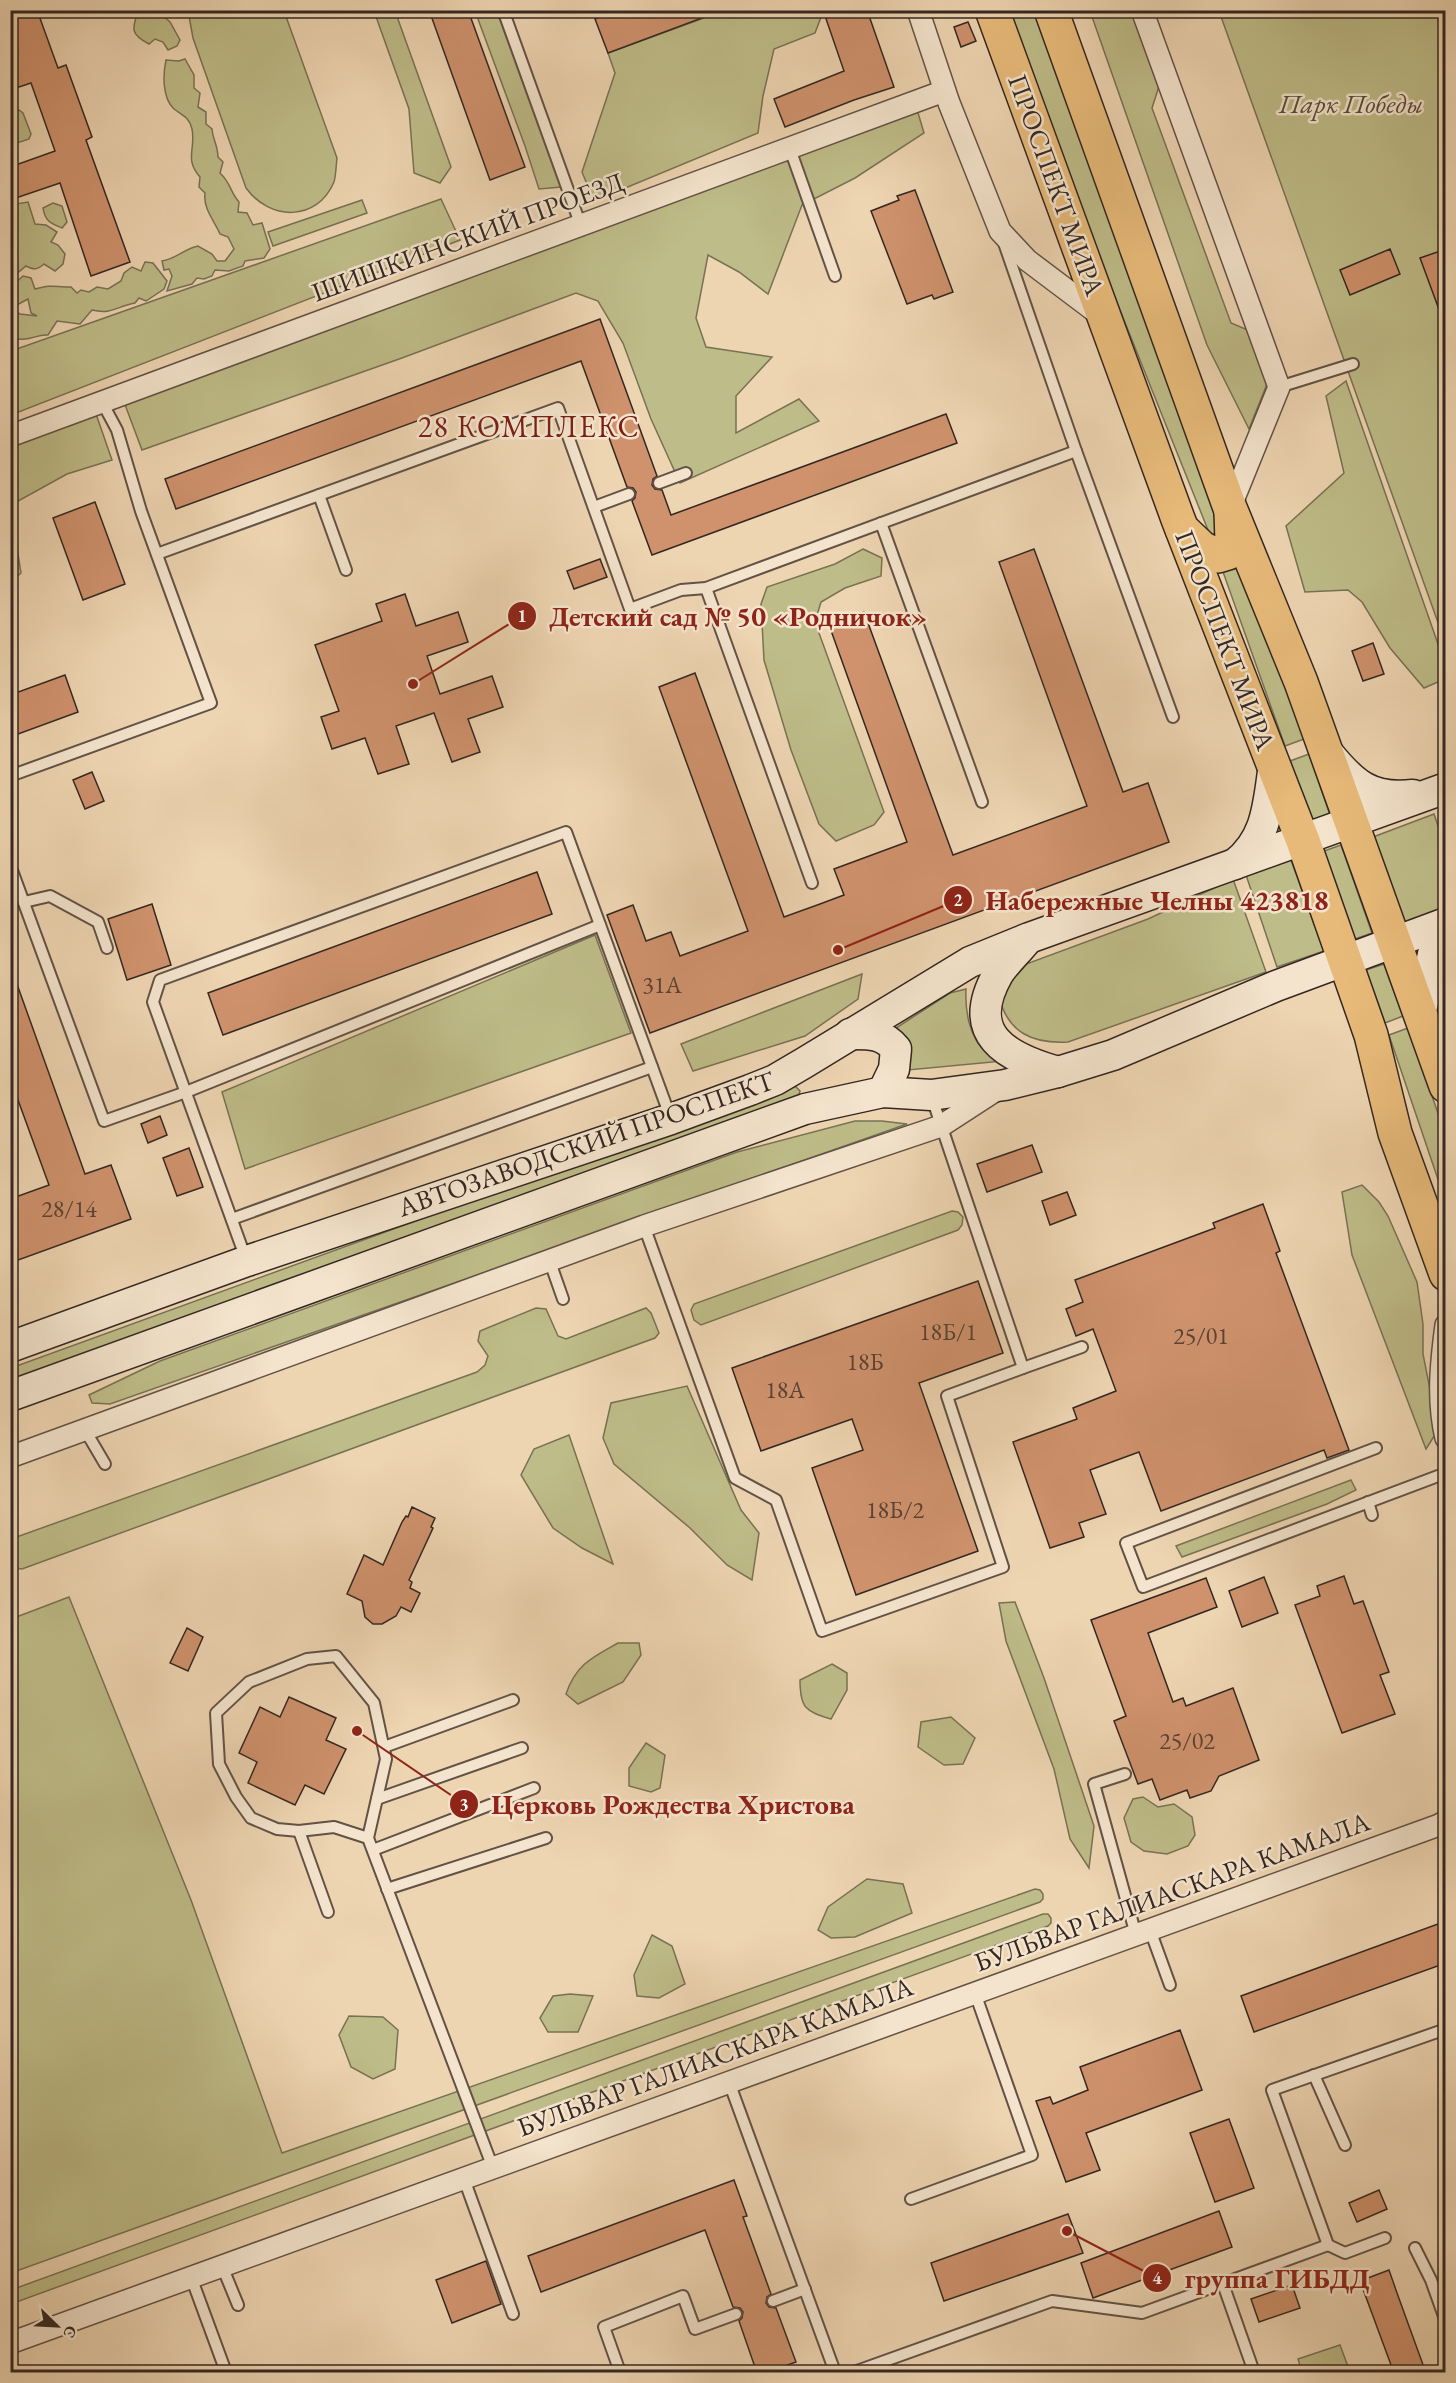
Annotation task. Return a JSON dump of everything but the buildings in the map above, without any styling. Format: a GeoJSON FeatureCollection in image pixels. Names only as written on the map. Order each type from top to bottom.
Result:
{"type":"FeatureCollection","features":[{"type":"Feature","properties":{"kind":"main road","name":"ПРОСПЕКТ МИРА"},"geometry":{"type":"LineString","coordinates":[[992,10],[1182,529],[1302,841],[1371,1035],[1395,1133],[1446,1274]]}},
{"type":"Feature","properties":{"kind":"main road","name":"ПРОСПЕКТ МИРА"},"geometry":{"type":"LineString","coordinates":[[1051,10],[1230,508],[1300,682],[1446,1086]]}},
{"type":"Feature","properties":{"kind":"main road"},"geometry":{"type":"LineString","coordinates":[[1182,529],[1202,548],[1218,556],[1228,553],[1232,541],[1230,508]]}},
{"type":"Feature","properties":{"kind":"street"},"geometry":{"type":"LineString","coordinates":[[918,10],[945,91],[1000,231],[1028,260],[1105,319]]}},
{"type":"Feature","properties":{"kind":"street"},"geometry":{"type":"LineString","coordinates":[[1142,10],[1279,387],[1230,508]]}},
{"type":"Feature","properties":{"kind":"street","name":"ШИШКИНСКИЙ ПРОЕЗД"},"geometry":{"type":"LineString","coordinates":[[10,436],[945,91]]}},
{"type":"Feature","properties":{"kind":"street"},"geometry":{"type":"LineString","coordinates":[[1323,747],[1347,776],[1363,788],[1380,795],[1402,796],[1440,790]]}},
{"type":"Feature","properties":{"kind":"street"},"geometry":{"type":"LineString","coordinates":[[1234,864],[1249,853],[1261,834],[1268,808],[1274,765]]}},
{"type":"Feature","properties":{"kind":"street","name":"АВТОЗАВОДСКИЙ ПРОСПЕКТ"},"geometry":{"type":"LineString","coordinates":[[10,1347],[247,1261],[671,1119],[775,1080],[970,962],[1029,938],[1440,790]]}},
{"type":"Feature","properties":{"kind":"street","name":"АВТОЗАВОДСКИЙ ПРОСПЕКТ"},"geometry":{"type":"LineString","coordinates":[[10,1396],[805,1109],[883,1092],[931,1095],[1005,1085],[1058,1072],[1113,1055],[1267,990],[1446,923]]}},
{"type":"Feature","properties":{"kind":"street"},"geometry":{"type":"LineString","coordinates":[[1420,1017],[1433,954],[1446,934]]}},
{"type":"Feature","properties":{"kind":"street"},"geometry":{"type":"LineString","coordinates":[[1029,938],[999,972],[987,996],[984,1017],[992,1038],[1008,1053],[1028,1063],[1058,1072]]}},
{"type":"Feature","properties":{"kind":"street"},"geometry":{"type":"LineString","coordinates":[[850,1034],[878,1034],[896,1049],[894,1069],[883,1092]]}},
{"type":"Feature","properties":{"kind":"street"},"geometry":{"type":"LineString","coordinates":[[10,1457],[644,1226],[941,1126],[1005,1085]]}},
{"type":"Feature","properties":{"kind":"street"},"geometry":{"type":"LineString","coordinates":[[1446,1325],[1440,1370],[1441,1414],[1446,1438]]}},
{"type":"Feature","properties":{"kind":"street","name":"БУЛЬВАР ГАЛИАСКАРА КАМАЛА"},"geometry":{"type":"LineString","coordinates":[[10,2343],[1443,1824]]}},
{"type":"Feature","properties":{"kind":"lane"},"geometry":{"type":"LineString","coordinates":[[503,10],[581,226]]}},
{"type":"Feature","properties":{"kind":"lane"},"geometry":{"type":"LineString","coordinates":[[790,149],[835,276]]}},
{"type":"Feature","properties":{"kind":"lane"},"geometry":{"type":"LineString","coordinates":[[1000,231],[1076,451],[1173,717]]}},
{"type":"Feature","properties":{"kind":"lane"},"geometry":{"type":"LineString","coordinates":[[1279,387],[1353,364]]}},
{"type":"Feature","properties":{"kind":"lane"},"geometry":{"type":"LineString","coordinates":[[10,776],[211,703],[141,511],[117,430],[102,402]]}},
{"type":"Feature","properties":{"kind":"lane"},"geometry":{"type":"LineString","coordinates":[[157,554],[558,408],[630,609],[681,590],[706,588],[1076,451]]}},
{"type":"Feature","properties":{"kind":"lane"},"geometry":{"type":"LineString","coordinates":[[659,483],[686,473]]}},
{"type":"Feature","properties":{"kind":"lane"},"geometry":{"type":"LineString","coordinates":[[594,507],[630,494]]}},
{"type":"Feature","properties":{"kind":"lane"},"geometry":{"type":"LineString","coordinates":[[319,495],[346,570]]}},
{"type":"Feature","properties":{"kind":"lane"},"geometry":{"type":"LineString","coordinates":[[881,522],[982,802]]}},
{"type":"Feature","properties":{"kind":"lane"},"geometry":{"type":"LineString","coordinates":[[706,588],[812,883]]}},
{"type":"Feature","properties":{"kind":"lane"},"geometry":{"type":"LineString","coordinates":[[247,1261],[153,1002],[160,980],[566,831],[671,1119]]}},
{"type":"Feature","properties":{"kind":"lane"},"geometry":{"type":"LineString","coordinates":[[10,865],[104,1121],[186,1092],[600,925]]}},
{"type":"Feature","properties":{"kind":"lane"},"geometry":{"type":"LineString","coordinates":[[24,902],[51,896],[98,922],[107,948]]}},
{"type":"Feature","properties":{"kind":"lane"},"geometry":{"type":"LineString","coordinates":[[232,1219],[652,1067]]}},
{"type":"Feature","properties":{"kind":"lane"},"geometry":{"type":"LineString","coordinates":[[931,1095],[1023,1368]]}},
{"type":"Feature","properties":{"kind":"lane"},"geometry":{"type":"LineString","coordinates":[[644,1226],[735,1478],[776,1500],[822,1631],[1003,1568],[947,1396],[1082,1347]]}},
{"type":"Feature","properties":{"kind":"lane"},"geometry":{"type":"LineString","coordinates":[[550,1262],[563,1299]]}},
{"type":"Feature","properties":{"kind":"lane"},"geometry":{"type":"LineString","coordinates":[[85,1430],[105,1464]]}},
{"type":"Feature","properties":{"kind":"lane"},"geometry":{"type":"LineString","coordinates":[[1376,1449],[1126,1543],[1143,1587],[1446,1473]]}},
{"type":"Feature","properties":{"kind":"lane"},"geometry":{"type":"LineString","coordinates":[[1368,1502],[1372,1515]]}},
{"type":"Feature","properties":{"kind":"lane"},"geometry":{"type":"LineString","coordinates":[[368,1838],[334,1827],[299,1831],[277,1829],[252,1818],[241,1804],[219,1764],[216,1713],[249,1682],[307,1659],[336,1656],[374,1703],[386,1759],[368,1838],[493,2168]]}},
{"type":"Feature","properties":{"kind":"lane"},"geometry":{"type":"LineString","coordinates":[[384,1747],[513,1700]]}},
{"type":"Feature","properties":{"kind":"lane"},"geometry":{"type":"LineString","coordinates":[[377,1799],[522,1748]]}},
{"type":"Feature","properties":{"kind":"lane"},"geometry":{"type":"LineString","coordinates":[[1125,1774],[1094,1784],[1143,1932],[1170,1985]]}},
{"type":"Feature","properties":{"kind":"lane"},"geometry":{"type":"LineString","coordinates":[[373,1850],[534,1788]]}},
{"type":"Feature","properties":{"kind":"lane"},"geometry":{"type":"LineString","coordinates":[[299,1831],[328,1912]]}},
{"type":"Feature","properties":{"kind":"lane"},"geometry":{"type":"LineString","coordinates":[[387,1888],[546,1838]]}},
{"type":"Feature","properties":{"kind":"lane"},"geometry":{"type":"LineString","coordinates":[[911,2199],[1032,2155],[975,1993]]}},
{"type":"Feature","properties":{"kind":"lane"},"geometry":{"type":"LineString","coordinates":[[1328,2245],[1272,2090],[1446,2029]]}},
{"type":"Feature","properties":{"kind":"lane"},"geometry":{"type":"LineString","coordinates":[[1314,2075],[1346,2145]]}},
{"type":"Feature","properties":{"kind":"lane"},"geometry":{"type":"LineString","coordinates":[[729,2082],[835,2373]]}},
{"type":"Feature","properties":{"kind":"lane"},"geometry":{"type":"LineString","coordinates":[[464,2179],[513,2314]]}},
{"type":"Feature","properties":{"kind":"lane"},"geometry":{"type":"LineString","coordinates":[[854,2373],[1052,2301],[1142,2313],[1328,2245],[1346,2253],[1385,2238]]}},
{"type":"Feature","properties":{"kind":"lane"},"geometry":{"type":"LineString","coordinates":[[1415,2248],[1431,2280],[1446,2322]]}},
{"type":"Feature","properties":{"kind":"lane"},"geometry":{"type":"LineString","coordinates":[[222,2266],[238,2305]]}},
{"type":"Feature","properties":{"kind":"lane"},"geometry":{"type":"LineString","coordinates":[[191,2277],[226,2373]]}},
{"type":"Feature","properties":{"kind":"lane"},"geometry":{"type":"LineString","coordinates":[[1223,2284],[1254,2373]]}},
{"type":"Feature","properties":{"kind":"lane"},"geometry":{"type":"LineString","coordinates":[[773,2301],[805,2289]]}},
{"type":"Feature","properties":{"kind":"lane"},"geometry":{"type":"LineString","coordinates":[[620,2373],[604,2327],[682,2296],[695,2329],[736,2314]]}},
{"type":"Feature","properties":{"kind":"green space"},"geometry":{"type":"Polygon","coordinates":[[[138,11],[160,11],[170,22],[180,40],[177,46],[168,50],[163,42],[155,39],[149,44],[138,37],[134,27],[138,11]]]}},
{"type":"Feature","properties":{"kind":"green space"},"geometry":{"type":"Polygon","coordinates":[[[188,11],[284,11],[337,158],[334,182],[326,195],[316,204],[305,210],[280,211],[267,207],[246,188],[193,38],[188,11]]]}},
{"type":"Feature","properties":{"kind":"green space"},"geometry":{"type":"Polygon","coordinates":[[[374,11],[395,11],[451,167],[440,183],[414,173],[409,109],[374,11]]]}},
{"type":"Feature","properties":{"kind":"green space"},"geometry":{"type":"Polygon","coordinates":[[[475,11],[509,11],[561,187],[539,189],[475,11]]]}},
{"type":"Feature","properties":{"kind":"green space"},"geometry":{"type":"Polygon","coordinates":[[[723,11],[827,11],[823,12],[815,33],[774,49],[763,96],[758,133],[594,201],[582,172],[615,73],[608,53],[723,11]]]}},
{"type":"Feature","properties":{"kind":"green space"},"geometry":{"type":"Polygon","coordinates":[[[1010,11],[1034,11],[1222,531],[1210,535],[1104,270],[1010,11]]]}},
{"type":"Feature","properties":{"kind":"green space"},"geometry":{"type":"Polygon","coordinates":[[[1090,11],[1136,11],[1161,80],[1152,108],[1231,323],[1255,333],[1269,379],[1249,429],[1207,345],[1090,11]]]}},
{"type":"Feature","properties":{"kind":"green space","name":"Парк Победы"},"geometry":{"type":"Polygon","coordinates":[[[1219,11],[1445,11],[1445,642],[1219,11]]]}},
{"type":"Feature","properties":{"kind":"green space"},"geometry":{"type":"Polygon","coordinates":[[[185,59],[194,75],[194,88],[200,93],[198,107],[206,112],[206,124],[212,129],[218,157],[223,162],[220,173],[239,202],[238,212],[247,213],[253,225],[262,223],[270,249],[264,258],[245,261],[243,266],[229,271],[215,270],[212,276],[204,279],[197,278],[192,284],[167,291],[172,276],[169,269],[164,270],[162,261],[198,246],[212,254],[217,261],[225,261],[234,249],[228,237],[220,234],[207,209],[205,193],[199,187],[200,177],[191,159],[193,136],[191,125],[170,104],[165,92],[166,60],[185,59]]]}},
{"type":"Feature","properties":{"kind":"green space"},"geometry":{"type":"Polygon","coordinates":[[[913,96],[924,133],[855,178],[802,205],[768,294],[739,272],[708,255],[696,318],[706,347],[772,357],[736,396],[736,433],[799,399],[819,421],[680,483],[651,419],[623,343],[598,301],[576,293],[402,358],[142,450],[124,402],[913,96]]]}},
{"type":"Feature","properties":{"kind":"green space"},"geometry":{"type":"Polygon","coordinates":[[[19,110],[23,113],[31,134],[29,139],[11,145],[11,113],[19,110]]]}},
{"type":"Feature","properties":{"kind":"green space"},"geometry":{"type":"Polygon","coordinates":[[[441,199],[460,240],[11,415],[11,351],[441,199]]]}},
{"type":"Feature","properties":{"kind":"green space"},"geometry":{"type":"Polygon","coordinates":[[[362,200],[367,213],[273,246],[268,232],[362,200]]]}},
{"type":"Feature","properties":{"kind":"green space"},"geometry":{"type":"Polygon","coordinates":[[[28,202],[35,224],[46,225],[57,232],[51,242],[58,245],[65,254],[63,264],[55,271],[44,264],[35,269],[26,266],[14,276],[11,275],[11,223],[18,217],[16,204],[28,202]]]}},
{"type":"Feature","properties":{"kind":"green space"},"geometry":{"type":"Polygon","coordinates":[[[53,203],[62,206],[67,222],[62,228],[51,223],[45,216],[43,208],[53,203]]]}},
{"type":"Feature","properties":{"kind":"green space"},"geometry":{"type":"Polygon","coordinates":[[[145,262],[153,263],[167,281],[164,289],[146,301],[139,298],[135,303],[110,311],[92,310],[80,324],[57,321],[48,335],[18,339],[11,347],[11,309],[20,314],[37,316],[31,313],[28,299],[15,306],[11,299],[11,282],[13,285],[23,276],[31,278],[35,289],[50,286],[71,287],[77,293],[81,290],[89,292],[97,287],[108,289],[121,281],[124,273],[132,267],[141,271],[145,262]]]}},
{"type":"Feature","properties":{"kind":"green space"},"geometry":{"type":"Polygon","coordinates":[[[1346,381],[1445,664],[1445,679],[1424,688],[1390,648],[1362,602],[1348,590],[1305,592],[1286,526],[1344,473],[1326,396],[1346,381]]]}},
{"type":"Feature","properties":{"kind":"green space"},"geometry":{"type":"Polygon","coordinates":[[[96,414],[112,460],[67,474],[11,505],[11,445],[96,414]]]}},
{"type":"Feature","properties":{"kind":"green space"},"geometry":{"type":"Polygon","coordinates":[[[11,510],[21,573],[10,582],[11,510]]]}},
{"type":"Feature","properties":{"kind":"green space"},"geometry":{"type":"Polygon","coordinates":[[[1236,547],[1304,739],[1285,746],[1217,555],[1236,547]]]}},
{"type":"Feature","properties":{"kind":"green space"},"geometry":{"type":"Polygon","coordinates":[[[863,549],[882,558],[881,576],[845,588],[821,602],[815,622],[884,812],[874,825],[836,841],[819,824],[791,750],[764,660],[761,604],[767,587],[835,564],[863,549]]]}},
{"type":"Feature","properties":{"kind":"green space"},"geometry":{"type":"Polygon","coordinates":[[[1309,754],[1330,815],[1312,821],[1290,761],[1309,754]]]}},
{"type":"Feature","properties":{"kind":"green space"},"geometry":{"type":"Polygon","coordinates":[[[1434,814],[1445,846],[1445,907],[1404,923],[1373,837],[1434,814]]]}},
{"type":"Feature","properties":{"kind":"green space"},"geometry":{"type":"Polygon","coordinates":[[[1341,845],[1372,933],[1355,939],[1324,851],[1341,845]]]}},
{"type":"Feature","properties":{"kind":"green space"},"geometry":{"type":"Polygon","coordinates":[[[1291,860],[1324,951],[1277,967],[1246,875],[1291,860]]]}},
{"type":"Feature","properties":{"kind":"green space"},"geometry":{"type":"Polygon","coordinates":[[[1233,879],[1266,972],[1068,1042],[1033,1038],[1016,1028],[1009,1020],[999,997],[1018,967],[1148,919],[1233,879]]]}},
{"type":"Feature","properties":{"kind":"green space"},"geometry":{"type":"Polygon","coordinates":[[[595,935],[631,1033],[245,1169],[222,1092],[595,935]]]}},
{"type":"Feature","properties":{"kind":"green space"},"geometry":{"type":"Polygon","coordinates":[[[1384,964],[1403,1016],[1385,1023],[1366,970],[1384,964]]]}},
{"type":"Feature","properties":{"kind":"green space"},"geometry":{"type":"Polygon","coordinates":[[[862,974],[858,999],[805,1036],[693,1071],[681,1044],[862,974]]]}},
{"type":"Feature","properties":{"kind":"green space"},"geometry":{"type":"Polygon","coordinates":[[[966,989],[967,1014],[976,1039],[988,1053],[1003,1061],[908,1070],[910,1057],[908,1041],[896,1028],[950,993],[966,989]]]}},
{"type":"Feature","properties":{"kind":"green space"},"geometry":{"type":"Polygon","coordinates":[[[1408,1028],[1445,1133],[1445,1200],[1389,1035],[1408,1028]]]}},
{"type":"Feature","properties":{"kind":"green space"},"geometry":{"type":"Polygon","coordinates":[[[790,1085],[800,1091],[798,1098],[11,1380],[11,1368],[790,1085]]]}},
{"type":"Feature","properties":{"kind":"green space"},"geometry":{"type":"Polygon","coordinates":[[[855,1121],[907,1124],[110,1404],[92,1403],[89,1395],[160,1361],[737,1152],[855,1121]]]}},
{"type":"Feature","properties":{"kind":"green space"},"geometry":{"type":"Polygon","coordinates":[[[1362,1185],[1379,1202],[1388,1216],[1417,1282],[1423,1324],[1423,1354],[1438,1430],[1426,1449],[1352,1255],[1342,1192],[1362,1185]]]}},
{"type":"Feature","properties":{"kind":"green space"},"geometry":{"type":"Polygon","coordinates":[[[952,1211],[958,1212],[963,1217],[962,1225],[958,1230],[701,1325],[694,1320],[691,1310],[694,1304],[952,1211]]]}},
{"type":"Feature","properties":{"kind":"green space"},"geometry":{"type":"Polygon","coordinates":[[[536,1308],[546,1309],[558,1336],[566,1339],[646,1308],[651,1313],[659,1333],[655,1338],[22,1569],[11,1565],[11,1539],[477,1372],[485,1365],[488,1356],[478,1341],[480,1331],[536,1308]]]}},
{"type":"Feature","properties":{"kind":"green space"},"geometry":{"type":"Polygon","coordinates":[[[687,1386],[741,1510],[759,1533],[752,1580],[727,1565],[690,1528],[614,1464],[603,1438],[611,1403],[687,1386]]]}},
{"type":"Feature","properties":{"kind":"green space"},"geometry":{"type":"Polygon","coordinates":[[[569,1435],[613,1564],[582,1548],[553,1528],[521,1475],[534,1449],[569,1435]]]}},
{"type":"Feature","properties":{"kind":"green space"},"geometry":{"type":"Polygon","coordinates":[[[1351,1480],[1356,1490],[1327,1504],[1182,1557],[1176,1546],[1351,1480]]]}},
{"type":"Feature","properties":{"kind":"green space"},"geometry":{"type":"Polygon","coordinates":[[[69,1597],[191,1900],[282,2153],[1035,1889],[1040,1890],[1043,1899],[11,2273],[11,1619],[69,1597]]]}},
{"type":"Feature","properties":{"kind":"green space"},"geometry":{"type":"Polygon","coordinates":[[[1015,1602],[1044,1678],[1094,1826],[1089,1868],[1070,1839],[1054,1769],[1006,1641],[999,1603],[1015,1602]]]}},
{"type":"Feature","properties":{"kind":"green space"},"geometry":{"type":"Polygon","coordinates":[[[618,1643],[639,1643],[641,1655],[623,1682],[578,1704],[566,1694],[575,1675],[586,1662],[618,1643]]]}},
{"type":"Feature","properties":{"kind":"green space"},"geometry":{"type":"Polygon","coordinates":[[[832,1664],[847,1673],[847,1690],[831,1719],[810,1711],[806,1707],[801,1697],[800,1680],[832,1664]]]}},
{"type":"Feature","properties":{"kind":"green space"},"geometry":{"type":"Polygon","coordinates":[[[951,1717],[975,1738],[963,1764],[944,1765],[918,1747],[921,1722],[951,1717]]]}},
{"type":"Feature","properties":{"kind":"green space"},"geometry":{"type":"Polygon","coordinates":[[[646,1743],[665,1755],[660,1788],[651,1792],[629,1786],[629,1768],[646,1743]]]}},
{"type":"Feature","properties":{"kind":"green space"},"geometry":{"type":"Polygon","coordinates":[[[1143,1797],[1158,1807],[1174,1804],[1192,1817],[1195,1835],[1188,1846],[1167,1854],[1144,1851],[1131,1842],[1124,1818],[1133,1799],[1143,1797]]]}},
{"type":"Feature","properties":{"kind":"green space"},"geometry":{"type":"Polygon","coordinates":[[[867,1879],[903,1884],[912,1913],[855,1937],[831,1938],[818,1930],[828,1907],[867,1879]]]}},
{"type":"Feature","properties":{"kind":"green space"},"geometry":{"type":"Polygon","coordinates":[[[1048,1914],[1051,1918],[1048,1926],[11,2304],[11,2290],[1048,1914]]]}},
{"type":"Feature","properties":{"kind":"green space"},"geometry":{"type":"Polygon","coordinates":[[[652,1935],[672,1946],[685,1984],[659,1998],[637,1996],[634,1975],[652,1935]]]}},
{"type":"Feature","properties":{"kind":"green space"},"geometry":{"type":"Polygon","coordinates":[[[570,1994],[593,1996],[578,2032],[548,2032],[540,2018],[553,1996],[570,1994]]]}},
{"type":"Feature","properties":{"kind":"green space"},"geometry":{"type":"Polygon","coordinates":[[[349,2016],[383,2017],[398,2030],[395,2069],[373,2079],[351,2067],[339,2035],[349,2016]]]}},
{"type":"Feature","properties":{"kind":"green space"},"geometry":{"type":"Polygon","coordinates":[[[1340,2345],[1350,2372],[1302,2372],[1298,2359],[1340,2345]]]}},
{"type":"Feature","properties":{"kind":"place","name":"Детский сад № 50 «Родничок»"},"geometry":{"type":"Point","coordinates":[413,684]}},
{"type":"Feature","properties":{"kind":"place","name":"Набережные Челны 423818"},"geometry":{"type":"Point","coordinates":[838,950]}},
{"type":"Feature","properties":{"kind":"place","name":"Церковь Рождества Христова"},"geometry":{"type":"Point","coordinates":[357,1731]}},
{"type":"Feature","properties":{"kind":"place","name":"группа ГИБДД"},"geometry":{"type":"Point","coordinates":[1067,2231]}},
{"type":"Feature","properties":{"kind":"district","name":"28 КОМПЛЕКС"},"geometry":{"type":"Point","coordinates":[529,427]}}]}
